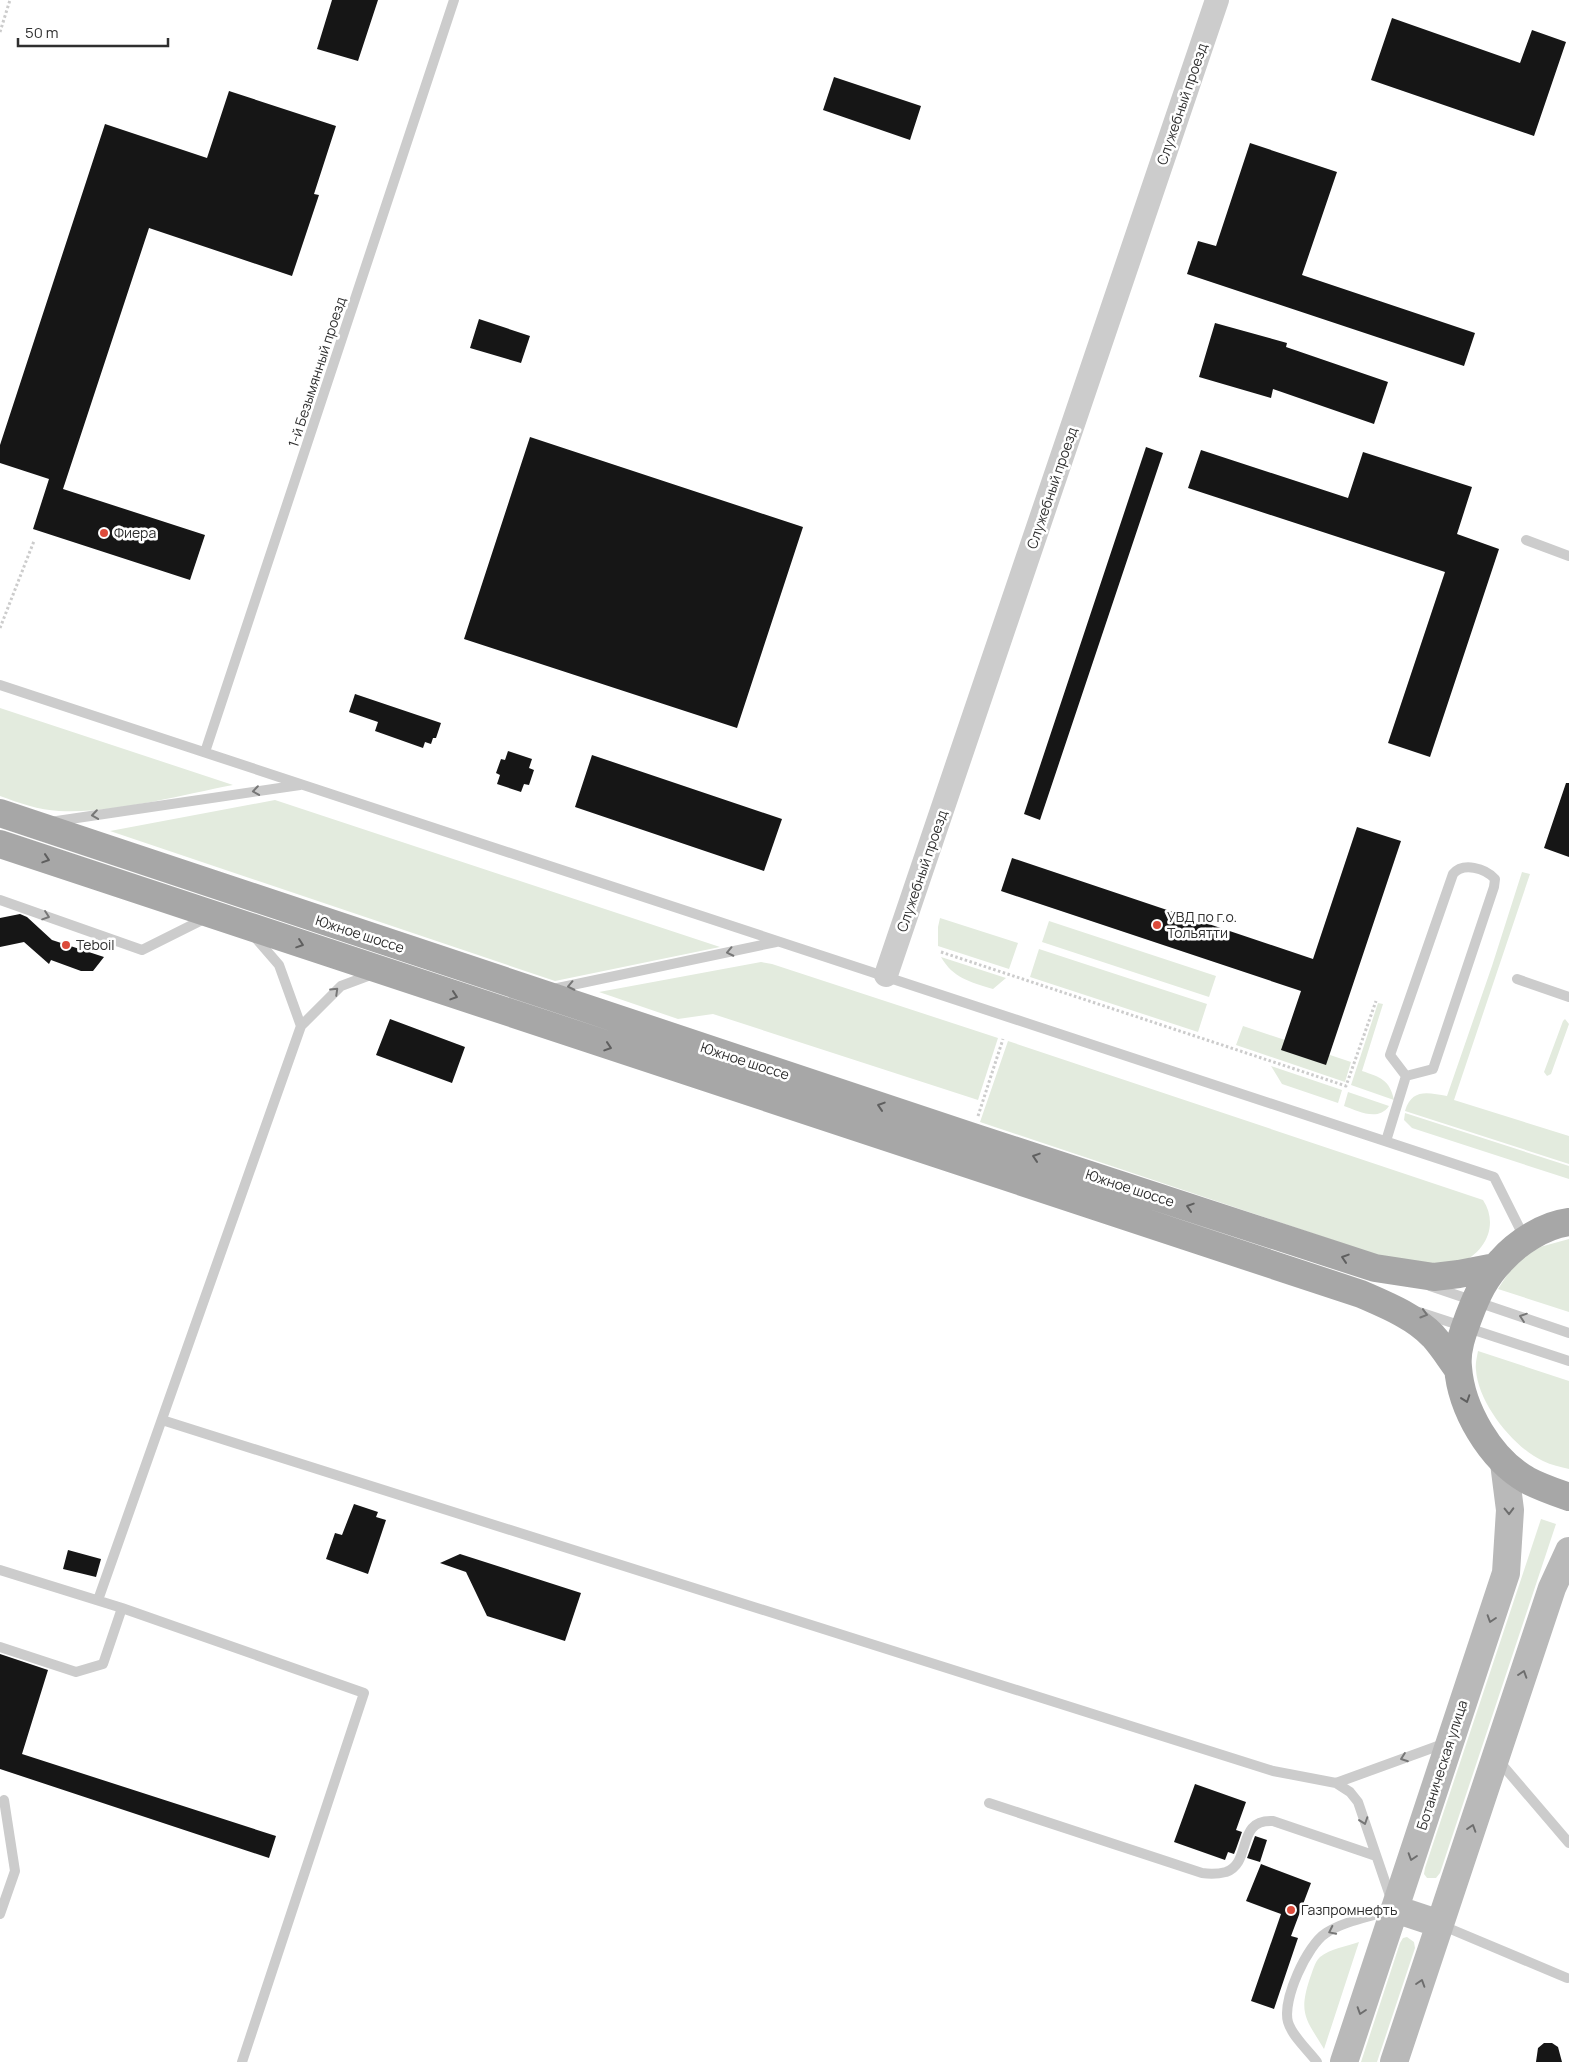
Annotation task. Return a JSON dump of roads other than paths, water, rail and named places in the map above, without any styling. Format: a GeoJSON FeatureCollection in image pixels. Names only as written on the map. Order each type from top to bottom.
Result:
{"type":"FeatureCollection","features":[{"type":"Feature","properties":{"kind":"main road","name":"Южное шоссе"},"geometry":{"type":"LineString","coordinates":[[0,813],[537,993],[1376,1268],[1434,1277],[1495,1267]]}},
{"type":"Feature","properties":{"kind":"main road","name":"Южное шоссе"},"geometry":{"type":"LineString","coordinates":[[0,844],[1361,1294],[1395,1309],[1417,1323],[1432,1336],[1458,1368]]}},
{"type":"Feature","properties":{"kind":"main road"},"geometry":{"type":"LineString","coordinates":[[1567,1221],[1526,1240],[1509,1252],[1483,1283],[1465,1326],[1458,1349],[1458,1368],[1464,1397],[1474,1421],[1486,1441],[1504,1463],[1526,1479],[1569,1497]]}},
{"type":"Feature","properties":{"kind":"main road","name":"Ботаническая улица"},"geometry":{"type":"LineString","coordinates":[[1344,2062],[1506,1573],[1510,1510],[1504,1463]]}},
{"type":"Feature","properties":{"kind":"main road"},"geometry":{"type":"LineString","coordinates":[[1394,2062],[1552,1588],[1569,1551]]}},
{"type":"Feature","properties":{"kind":"main road"},"geometry":{"type":"LineString","coordinates":[[1394,1909],[1440,1924]]}},
{"type":"Feature","properties":{"kind":"street","name":"Служебный проезд"},"geometry":{"type":"LineString","coordinates":[[886,975],[1217,0]]}},
{"type":"Feature","properties":{"kind":"lane","name":"1-й Безымянный проезд"},"geometry":{"type":"LineString","coordinates":[[205,752],[454,0]]}},
{"type":"Feature","properties":{"kind":"lane"},"geometry":{"type":"LineString","coordinates":[[1526,540],[1569,556]]}},
{"type":"Feature","properties":{"kind":"lane"},"geometry":{"type":"LineString","coordinates":[[0,685],[777,942],[886,975],[1494,1177],[1526,1240]]}},
{"type":"Feature","properties":{"kind":"lane"},"geometry":{"type":"LineString","coordinates":[[33,824],[304,784]]}},
{"type":"Feature","properties":{"kind":"lane"},"geometry":{"type":"LineString","coordinates":[[1465,866],[1490,874],[1495,879],[1494,887],[1433,1069],[1406,1076],[1390,1055],[1453,874],[1458,868],[1465,866]]}},
{"type":"Feature","properties":{"kind":"lane"},"geometry":{"type":"LineString","coordinates":[[0,900],[142,950],[213,915]]}},
{"type":"Feature","properties":{"kind":"lane"},"geometry":{"type":"LineString","coordinates":[[244,926],[279,965],[301,1026]]}},
{"type":"Feature","properties":{"kind":"lane"},"geometry":{"type":"LineString","coordinates":[[537,993],[777,942]]}},
{"type":"Feature","properties":{"kind":"lane"},"geometry":{"type":"LineString","coordinates":[[98,1600],[301,1026],[341,986],[381,971]]}},
{"type":"Feature","properties":{"kind":"lane"},"geometry":{"type":"LineString","coordinates":[[1517,979],[1569,997]]}},
{"type":"Feature","properties":{"kind":"lane"},"geometry":{"type":"LineString","coordinates":[[1386,1141],[1406,1076]]}},
{"type":"Feature","properties":{"kind":"lane"},"geometry":{"type":"LineString","coordinates":[[1376,1268],[1569,1333]]}},
{"type":"Feature","properties":{"kind":"lane"},"geometry":{"type":"LineString","coordinates":[[1361,1294],[1569,1361]]}},
{"type":"Feature","properties":{"kind":"lane"},"geometry":{"type":"LineString","coordinates":[[162,1420],[1272,1771],[1336,1783],[1350,1792],[1358,1802],[1394,1909],[1327,1932],[1313,1943],[1304,1957],[1287,2008],[1288,2022],[1317,2062]]}},
{"type":"Feature","properties":{"kind":"lane"},"geometry":{"type":"LineString","coordinates":[[0,1570],[122,1608],[364,1693],[242,2062]]}},
{"type":"Feature","properties":{"kind":"lane"},"geometry":{"type":"LineString","coordinates":[[0,1647],[76,1672],[103,1664],[122,1608]]}},
{"type":"Feature","properties":{"kind":"lane"},"geometry":{"type":"LineString","coordinates":[[1336,1783],[1450,1741]]}},
{"type":"Feature","properties":{"kind":"lane"},"geometry":{"type":"LineString","coordinates":[[1496,1757],[1569,1843]]}},
{"type":"Feature","properties":{"kind":"lane"},"geometry":{"type":"LineString","coordinates":[[0,1914],[15,1871],[4,1800]]}},
{"type":"Feature","properties":{"kind":"lane"},"geometry":{"type":"LineString","coordinates":[[989,1803],[1202,1874],[1227,1872],[1236,1864],[1250,1830],[1255,1823],[1262,1820],[1273,1821],[1376,1856]]}},
{"type":"Feature","properties":{"kind":"lane"},"geometry":{"type":"LineString","coordinates":[[1440,1924],[1567,1978]]}},
{"type":"Feature","properties":{"kind":"place","name":"Фиера"},"geometry":{"type":"Point","coordinates":[104,533]}},
{"type":"Feature","properties":{"kind":"place","name":"УВД по г.о. Тольятти"},"geometry":{"type":"Point","coordinates":[1157,925]}},
{"type":"Feature","properties":{"kind":"place","name":"Teboil"},"geometry":{"type":"Point","coordinates":[66,945]}},
{"type":"Feature","properties":{"kind":"place","name":"Газпромнефть"},"geometry":{"type":"Point","coordinates":[1291,1910]}}]}
